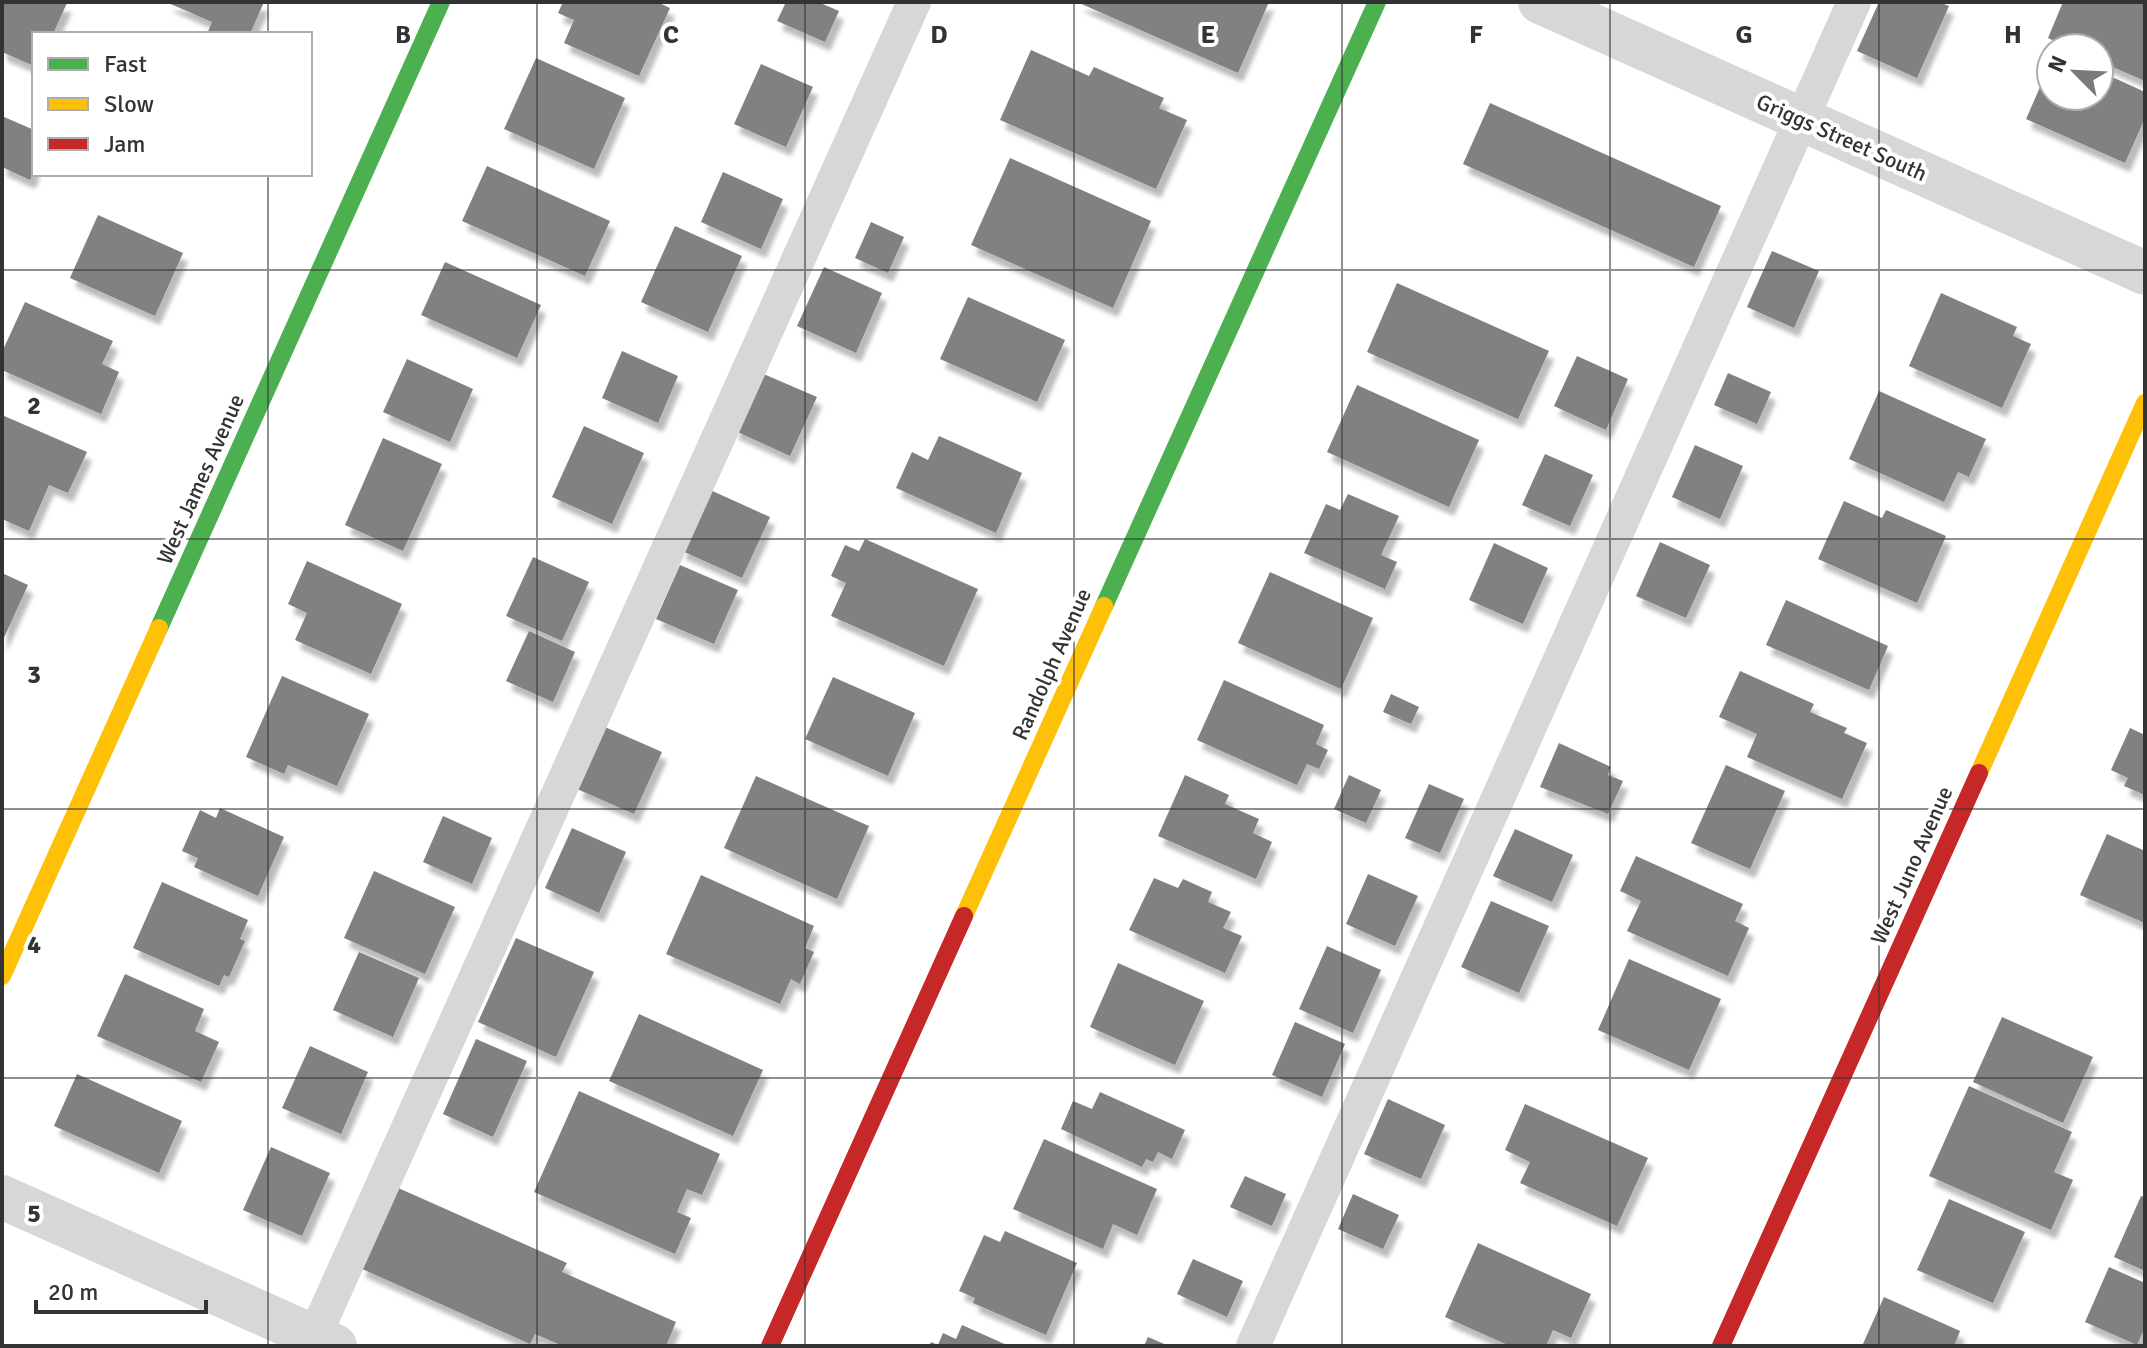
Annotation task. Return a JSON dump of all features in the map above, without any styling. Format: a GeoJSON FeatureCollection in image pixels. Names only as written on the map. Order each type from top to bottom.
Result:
{"type":"FeatureCollection","features":[{"type":"Feature","properties":{"kind":"street","name":"West James Avenue"},"geometry":{"type":"LineString","coordinates":[[2,976],[441,2]]}},
{"type":"Feature","properties":{"kind":"street","name":"Randolph Avenue"},"geometry":{"type":"LineString","coordinates":[[770,1346],[1377,2]]}},
{"type":"Feature","properties":{"kind":"street","name":"Griggs Street South"},"geometry":{"type":"LineString","coordinates":[[1540,2],[2145,273]]}},
{"type":"Feature","properties":{"kind":"street","name":"West Juno Avenue"},"geometry":{"type":"LineString","coordinates":[[1721,1346],[2145,403]]}},
{"type":"Feature","properties":{"kind":"street"},"geometry":{"type":"LineString","coordinates":[[2,1197],[320,1343]]}},
{"type":"Feature","properties":{"kind":"lane"},"geometry":{"type":"LineString","coordinates":[[320,1343],[914,2]]}},
{"type":"Feature","properties":{"kind":"lane"},"geometry":{"type":"LineString","coordinates":[[1253,1346],[1854,2]]}},
{"type":"Feature","properties":{"kind":"building"},"geometry":{"type":"Polygon","coordinates":[[[2,2],[67,3],[54,32],[32,32],[32,65],[2,52],[2,2]]]}},
{"type":"Feature","properties":{"kind":"building"},"geometry":{"type":"Polygon","coordinates":[[[166,2],[264,2],[251,32],[208,32],[212,22],[166,2]]]}},
{"type":"Feature","properties":{"kind":"building"},"geometry":{"type":"Polygon","coordinates":[[[563,2],[657,2],[670,8],[639,76],[564,43],[574,20],[558,13],[563,2]]]}},
{"type":"Feature","properties":{"kind":"building"},"geometry":{"type":"Polygon","coordinates":[[[786,2],[818,2],[839,11],[825,42],[777,21],[786,2]]]}},
{"type":"Feature","properties":{"kind":"building"},"geometry":{"type":"Polygon","coordinates":[[[1077,2],[1269,2],[1238,73],[1077,2]]]}},
{"type":"Feature","properties":{"kind":"building"},"geometry":{"type":"Polygon","coordinates":[[[1879,2],[1939,2],[1949,6],[1917,78],[1857,51],[1879,2]]]}},
{"type":"Feature","properties":{"kind":"building"},"geometry":{"type":"Polygon","coordinates":[[[2063,2],[2145,3],[2145,81],[2115,68],[2115,32],[2050,32],[2063,2]]]}},
{"type":"Feature","properties":{"kind":"building"},"geometry":{"type":"Polygon","coordinates":[[[1031,50],[1089,76],[1094,67],[1164,98],[1159,108],[1187,120],[1156,189],[1000,120],[1031,50]]]}},
{"type":"Feature","properties":{"kind":"building"},"geometry":{"type":"Polygon","coordinates":[[[536,58],[625,98],[594,169],[504,129],[536,58]]]}},
{"type":"Feature","properties":{"kind":"building"},"geometry":{"type":"Polygon","coordinates":[[[761,64],[813,87],[786,147],[734,124],[761,64]]]}},
{"type":"Feature","properties":{"kind":"building"},"geometry":{"type":"Polygon","coordinates":[[[2115,78],[2145,92],[2145,118],[2125,163],[2026,119],[2035,98],[2035,112],[2115,112],[2115,78]]]}},
{"type":"Feature","properties":{"kind":"building"},"geometry":{"type":"Polygon","coordinates":[[[1490,103],[1721,206],[1694,267],[1463,164],[1490,103]]]}},
{"type":"Feature","properties":{"kind":"building"},"geometry":{"type":"Polygon","coordinates":[[[2,116],[32,129],[32,176],[30,180],[2,167],[2,116]]]}},
{"type":"Feature","properties":{"kind":"building"},"geometry":{"type":"Polygon","coordinates":[[[1010,158],[1151,221],[1113,308],[971,245],[1010,158]]]}},
{"type":"Feature","properties":{"kind":"building"},"geometry":{"type":"Polygon","coordinates":[[[487,166],[610,221],[585,276],[462,221],[487,166]]]}},
{"type":"Feature","properties":{"kind":"building"},"geometry":{"type":"Polygon","coordinates":[[[723,172],[783,199],[761,249],[701,222],[723,172]]]}},
{"type":"Feature","properties":{"kind":"building"},"geometry":{"type":"Polygon","coordinates":[[[98,215],[183,253],[155,316],[70,278],[98,215]]]}},
{"type":"Feature","properties":{"kind":"building"},"geometry":{"type":"Polygon","coordinates":[[[871,222],[904,237],[888,273],[855,258],[871,222]]]}},
{"type":"Feature","properties":{"kind":"building"},"geometry":{"type":"Polygon","coordinates":[[[675,226],[742,256],[708,332],[641,302],[675,226]]]}},
{"type":"Feature","properties":{"kind":"building"},"geometry":{"type":"Polygon","coordinates":[[[1772,251],[1819,271],[1794,328],[1747,307],[1772,251]]]}},
{"type":"Feature","properties":{"kind":"building"},"geometry":{"type":"Polygon","coordinates":[[[445,262],[541,305],[517,358],[421,315],[445,262]]]}},
{"type":"Feature","properties":{"kind":"building"},"geometry":{"type":"Polygon","coordinates":[[[824,267],[882,293],[856,353],[797,326],[824,267]]]}},
{"type":"Feature","properties":{"kind":"building"},"geometry":{"type":"Polygon","coordinates":[[[1397,283],[1549,351],[1518,419],[1367,352],[1397,283]]]}},
{"type":"Feature","properties":{"kind":"building"},"geometry":{"type":"Polygon","coordinates":[[[1941,293],[2017,327],[2013,336],[2031,344],[2002,408],[1909,366],[1941,293]]]}},
{"type":"Feature","properties":{"kind":"building"},"geometry":{"type":"Polygon","coordinates":[[[968,297],[1065,340],[1037,402],[940,359],[968,297]]]}},
{"type":"Feature","properties":{"kind":"building"},"geometry":{"type":"Polygon","coordinates":[[[25,302],[113,341],[102,364],[119,372],[101,414],[2,370],[2,352],[25,302]]]}},
{"type":"Feature","properties":{"kind":"building"},"geometry":{"type":"Polygon","coordinates":[[[622,351],[678,376],[658,423],[602,398],[622,351]]]}},
{"type":"Feature","properties":{"kind":"building"},"geometry":{"type":"Polygon","coordinates":[[[1577,356],[1628,379],[1606,430],[1554,406],[1577,356]]]}},
{"type":"Feature","properties":{"kind":"building"},"geometry":{"type":"Polygon","coordinates":[[[407,359],[473,389],[450,442],[383,412],[407,359]]]}},
{"type":"Feature","properties":{"kind":"building"},"geometry":{"type":"Polygon","coordinates":[[[759,372],[817,397],[790,456],[733,430],[759,372]]]}},
{"type":"Feature","properties":{"kind":"building"},"geometry":{"type":"Polygon","coordinates":[[[1728,373],[1771,392],[1757,424],[1714,405],[1728,373]]]}},
{"type":"Feature","properties":{"kind":"building"},"geometry":{"type":"Polygon","coordinates":[[[1357,385],[1479,440],[1449,507],[1327,452],[1357,385]]]}},
{"type":"Feature","properties":{"kind":"building"},"geometry":{"type":"Polygon","coordinates":[[[1879,391],[1986,439],[1969,477],[1958,472],[1944,502],[1849,459],[1879,391]]]}},
{"type":"Feature","properties":{"kind":"building"},"geometry":{"type":"Polygon","coordinates":[[[2,415],[87,452],[68,493],[49,485],[29,531],[2,519],[2,415]]]}},
{"type":"Feature","properties":{"kind":"building"},"geometry":{"type":"Polygon","coordinates":[[[584,426],[644,453],[612,524],[552,497],[584,426]]]}},
{"type":"Feature","properties":{"kind":"building"},"geometry":{"type":"Polygon","coordinates":[[[939,436],[1022,473],[996,533],[896,488],[912,452],[928,460],[939,436]]]}},
{"type":"Feature","properties":{"kind":"building"},"geometry":{"type":"Polygon","coordinates":[[[383,438],[442,464],[403,551],[345,525],[383,438]]]}},
{"type":"Feature","properties":{"kind":"building"},"geometry":{"type":"Polygon","coordinates":[[[1695,445],[1743,466],[1720,519],[1672,497],[1695,445]]]}},
{"type":"Feature","properties":{"kind":"building"},"geometry":{"type":"Polygon","coordinates":[[[1545,454],[1593,475],[1570,526],[1522,505],[1545,454]]]}},
{"type":"Feature","properties":{"kind":"building"},"geometry":{"type":"Polygon","coordinates":[[[708,489],[770,517],[742,578],[680,550],[708,489]]]}},
{"type":"Feature","properties":{"kind":"building"},"geometry":{"type":"Polygon","coordinates":[[[1348,494],[1399,516],[1381,555],[1397,562],[1385,589],[1304,553],[1326,504],[1340,510],[1348,494]]]}},
{"type":"Feature","properties":{"kind":"building"},"geometry":{"type":"Polygon","coordinates":[[[1844,501],[1882,518],[1886,510],[1946,536],[1917,603],[1818,559],[1844,501]]]}},
{"type":"Feature","properties":{"kind":"building"},"geometry":{"type":"Polygon","coordinates":[[[865,539],[978,589],[944,666],[831,616],[846,583],[831,576],[845,545],[859,551],[865,539]]]}},
{"type":"Feature","properties":{"kind":"building"},"geometry":{"type":"Polygon","coordinates":[[[1660,542],[1710,565],[1686,618],[1636,596],[1660,542]]]}},
{"type":"Feature","properties":{"kind":"building"},"geometry":{"type":"Polygon","coordinates":[[[1494,543],[1548,568],[1523,624],[1469,600],[1494,543]]]}},
{"type":"Feature","properties":{"kind":"building"},"geometry":{"type":"Polygon","coordinates":[[[533,557],[589,582],[562,641],[506,616],[533,557]]]}},
{"type":"Feature","properties":{"kind":"building"},"geometry":{"type":"Polygon","coordinates":[[[307,561],[402,604],[371,674],[295,640],[307,613],[288,604],[307,561]]]}},
{"type":"Feature","properties":{"kind":"building"},"geometry":{"type":"Polygon","coordinates":[[[680,565],[738,590],[714,644],[656,619],[680,565]]]}},
{"type":"Feature","properties":{"kind":"building"},"geometry":{"type":"Polygon","coordinates":[[[1270,572],[1373,618],[1341,689],[1238,643],[1270,572]]]}},
{"type":"Feature","properties":{"kind":"building"},"geometry":{"type":"Polygon","coordinates":[[[2,573],[28,585],[2,642],[2,573]]]}},
{"type":"Feature","properties":{"kind":"building"},"geometry":{"type":"Polygon","coordinates":[[[1786,600],[1888,646],[1869,690],[1766,645],[1786,600]]]}},
{"type":"Feature","properties":{"kind":"building"},"geometry":{"type":"Polygon","coordinates":[[[529,631],[575,652],[553,702],[506,681],[529,631]]]}},
{"type":"Feature","properties":{"kind":"building"},"geometry":{"type":"Polygon","coordinates":[[[1740,671],[1814,704],[1810,712],[1847,728],[1844,733],[1867,743],[1842,799],[1747,757],[1757,734],[1719,717],[1740,671]]]}},
{"type":"Feature","properties":{"kind":"building"},"geometry":{"type":"Polygon","coordinates":[[[282,676],[369,714],[337,786],[288,765],[284,774],[246,757],[282,676]]]}},
{"type":"Feature","properties":{"kind":"building"},"geometry":{"type":"Polygon","coordinates":[[[833,677],[915,713],[888,776],[805,739],[833,677]]]}},
{"type":"Feature","properties":{"kind":"building"},"geometry":{"type":"Polygon","coordinates":[[[1224,680],[1324,725],[1316,744],[1328,750],[1319,769],[1307,764],[1297,785],[1197,740],[1224,680]]]}},
{"type":"Feature","properties":{"kind":"building"},"geometry":{"type":"Polygon","coordinates":[[[1391,694],[1419,707],[1411,724],[1383,712],[1391,694]]]}},
{"type":"Feature","properties":{"kind":"building"},"geometry":{"type":"Polygon","coordinates":[[[605,727],[662,752],[634,814],[577,789],[605,727]]]}},
{"type":"Feature","properties":{"kind":"building"},"geometry":{"type":"Polygon","coordinates":[[[2130,728],[2145,735],[2145,795],[2124,786],[2128,778],[2111,770],[2130,728]]]}},
{"type":"Feature","properties":{"kind":"building"},"geometry":{"type":"Polygon","coordinates":[[[1559,743],[1611,767],[1608,775],[1623,781],[1608,814],[1540,787],[1559,743]]]}},
{"type":"Feature","properties":{"kind":"building"},"geometry":{"type":"Polygon","coordinates":[[[1726,765],[1785,791],[1750,869],[1691,843],[1726,765]]]}},
{"type":"Feature","properties":{"kind":"building"},"geometry":{"type":"Polygon","coordinates":[[[1185,775],[1229,795],[1225,804],[1259,819],[1253,833],[1272,842],[1256,879],[1158,836],[1185,775]]]}},
{"type":"Feature","properties":{"kind":"building"},"geometry":{"type":"Polygon","coordinates":[[[1349,775],[1381,790],[1366,823],[1334,809],[1349,775]]]}},
{"type":"Feature","properties":{"kind":"building"},"geometry":{"type":"Polygon","coordinates":[[[756,776],[869,826],[837,899],[724,848],[756,776]]]}},
{"type":"Feature","properties":{"kind":"building"},"geometry":{"type":"Polygon","coordinates":[[[1429,784],[1464,799],[1440,853],[1405,838],[1429,784]]]}},
{"type":"Feature","properties":{"kind":"building"},"geometry":{"type":"Polygon","coordinates":[[[220,808],[284,837],[258,896],[194,867],[198,858],[182,851],[200,810],[216,818],[220,808]]]}},
{"type":"Feature","properties":{"kind":"building"},"geometry":{"type":"Polygon","coordinates":[[[443,816],[492,838],[472,884],[423,862],[443,816]]]}},
{"type":"Feature","properties":{"kind":"building"},"geometry":{"type":"Polygon","coordinates":[[[572,828],[626,852],[599,913],[545,888],[572,828]]]}},
{"type":"Feature","properties":{"kind":"building"},"geometry":{"type":"Polygon","coordinates":[[[1515,829],[1573,855],[1552,902],[1493,876],[1515,829]]]}},
{"type":"Feature","properties":{"kind":"building"},"geometry":{"type":"Polygon","coordinates":[[[2107,834],[2145,851],[2145,923],[2080,895],[2107,834]]]}},
{"type":"Feature","properties":{"kind":"building"},"geometry":{"type":"Polygon","coordinates":[[[1636,856],[1743,904],[1735,921],[1749,928],[1728,976],[1627,931],[1641,901],[1620,891],[1636,856]]]}},
{"type":"Feature","properties":{"kind":"building"},"geometry":{"type":"Polygon","coordinates":[[[374,871],[455,907],[425,974],[344,938],[374,871]]]}},
{"type":"Feature","properties":{"kind":"building"},"geometry":{"type":"Polygon","coordinates":[[[1368,874],[1418,896],[1395,946],[1346,924],[1368,874]]]}},
{"type":"Feature","properties":{"kind":"building"},"geometry":{"type":"Polygon","coordinates":[[[701,875],[814,926],[805,948],[814,952],[800,984],[791,979],[780,1004],[666,954],[701,875]]]}},
{"type":"Feature","properties":{"kind":"building"},"geometry":{"type":"Polygon","coordinates":[[[1154,878],[1178,888],[1183,879],[1212,892],[1208,902],[1231,912],[1223,928],[1242,936],[1225,973],[1129,930],[1154,878]]]}},
{"type":"Feature","properties":{"kind":"building"},"geometry":{"type":"Polygon","coordinates":[[[162,882],[248,920],[240,939],[245,941],[229,977],[224,975],[219,986],[133,948],[162,882]]]}},
{"type":"Feature","properties":{"kind":"building"},"geometry":{"type":"Polygon","coordinates":[[[1491,901],[1549,926],[1519,993],[1461,967],[1491,901]]]}},
{"type":"Feature","properties":{"kind":"building"},"geometry":{"type":"Polygon","coordinates":[[[516,938],[594,972],[556,1057],[478,1022],[516,938]]]}},
{"type":"Feature","properties":{"kind":"building"},"geometry":{"type":"Polygon","coordinates":[[[1327,946],[1381,970],[1353,1033],[1299,1009],[1327,946]]]}},
{"type":"Feature","properties":{"kind":"building"},"geometry":{"type":"Polygon","coordinates":[[[359,952],[419,978],[393,1037],[333,1010],[359,952]]]}},
{"type":"Feature","properties":{"kind":"building"},"geometry":{"type":"Polygon","coordinates":[[[1629,959],[1721,999],[1689,1070],[1598,1030],[1629,959]]]}},
{"type":"Feature","properties":{"kind":"building"},"geometry":{"type":"Polygon","coordinates":[[[1118,963],[1204,1001],[1175,1065],[1090,1027],[1118,963]]]}},
{"type":"Feature","properties":{"kind":"building"},"geometry":{"type":"Polygon","coordinates":[[[125,974],[204,1009],[195,1031],[219,1042],[201,1082],[97,1036],[125,974]]]}},
{"type":"Feature","properties":{"kind":"building"},"geometry":{"type":"Polygon","coordinates":[[[639,1014],[763,1070],[733,1136],[609,1081],[639,1014]]]}},
{"type":"Feature","properties":{"kind":"building"},"geometry":{"type":"Polygon","coordinates":[[[2002,1017],[2093,1057],[2063,1123],[1973,1082],[2002,1017]]]}},
{"type":"Feature","properties":{"kind":"building"},"geometry":{"type":"Polygon","coordinates":[[[1295,1022],[1345,1044],[1322,1097],[1272,1075],[1295,1022]]]}},
{"type":"Feature","properties":{"kind":"building"},"geometry":{"type":"Polygon","coordinates":[[[476,1039],[527,1061],[493,1137],[443,1114],[476,1039]]]}},
{"type":"Feature","properties":{"kind":"building"},"geometry":{"type":"Polygon","coordinates":[[[310,1046],[368,1072],[341,1134],[282,1108],[310,1046]]]}},
{"type":"Feature","properties":{"kind":"building"},"geometry":{"type":"Polygon","coordinates":[[[77,1074],[182,1121],[159,1173],[54,1126],[77,1074]]]}},
{"type":"Feature","properties":{"kind":"building"},"geometry":{"type":"Polygon","coordinates":[[[1969,1086],[2072,1132],[2054,1172],[2073,1180],[2051,1230],[1929,1176],[1969,1086]]]}},
{"type":"Feature","properties":{"kind":"building"},"geometry":{"type":"Polygon","coordinates":[[[579,1091],[720,1154],[702,1195],[687,1189],[677,1212],[691,1218],[675,1254],[534,1192],[579,1091]]]}},
{"type":"Feature","properties":{"kind":"building"},"geometry":{"type":"Polygon","coordinates":[[[1100,1092],[1185,1130],[1172,1159],[1158,1152],[1153,1162],[1146,1159],[1142,1167],[1061,1129],[1073,1101],[1092,1109],[1100,1092]]]}},
{"type":"Feature","properties":{"kind":"building"},"geometry":{"type":"Polygon","coordinates":[[[1388,1099],[1445,1125],[1421,1179],[1364,1154],[1388,1099]]]}},
{"type":"Feature","properties":{"kind":"building"},"geometry":{"type":"Polygon","coordinates":[[[1525,1104],[1648,1158],[1617,1226],[1520,1183],[1530,1162],[1505,1150],[1525,1104]]]}},
{"type":"Feature","properties":{"kind":"building"},"geometry":{"type":"Polygon","coordinates":[[[1044,1139],[1157,1189],[1137,1235],[1113,1224],[1103,1249],[1013,1209],[1044,1139]]]}},
{"type":"Feature","properties":{"kind":"building"},"geometry":{"type":"Polygon","coordinates":[[[271,1147],[330,1173],[302,1236],[243,1210],[271,1147]]]}},
{"type":"Feature","properties":{"kind":"building"},"geometry":{"type":"Polygon","coordinates":[[[1245,1176],[1286,1194],[1272,1226],[1230,1207],[1245,1176]]]}},
{"type":"Feature","properties":{"kind":"building"},"geometry":{"type":"Polygon","coordinates":[[[396,1187],[567,1263],[562,1272],[676,1322],[666,1346],[563,1346],[535,1334],[530,1344],[360,1268],[396,1187]]]}},
{"type":"Feature","properties":{"kind":"building"},"geometry":{"type":"Polygon","coordinates":[[[1353,1194],[1399,1215],[1383,1249],[1338,1229],[1353,1194]]]}},
{"type":"Feature","properties":{"kind":"building"},"geometry":{"type":"Polygon","coordinates":[[[2141,1196],[2145,1197],[2145,1271],[2114,1257],[2141,1196]]]}},
{"type":"Feature","properties":{"kind":"building"},"geometry":{"type":"Polygon","coordinates":[[[1949,1199],[2025,1232],[1993,1303],[1917,1270],[1949,1199]]]}},
{"type":"Feature","properties":{"kind":"building"},"geometry":{"type":"Polygon","coordinates":[[[1005,1231],[1077,1263],[1046,1335],[973,1303],[975,1298],[959,1291],[984,1235],[1000,1242],[1005,1231]]]}},
{"type":"Feature","properties":{"kind":"building"},"geometry":{"type":"Polygon","coordinates":[[[1478,1243],[1591,1294],[1571,1338],[1553,1330],[1546,1346],[1510,1346],[1445,1317],[1478,1243]]]}},
{"type":"Feature","properties":{"kind":"building"},"geometry":{"type":"Polygon","coordinates":[[[1193,1259],[1243,1281],[1227,1317],[1177,1294],[1193,1259]]]}},
{"type":"Feature","properties":{"kind":"building"},"geometry":{"type":"Polygon","coordinates":[[[2109,1267],[2145,1283],[2145,1327],[2137,1345],[2085,1322],[2109,1267]]]}},
{"type":"Feature","properties":{"kind":"building"},"geometry":{"type":"Polygon","coordinates":[[[1884,1297],[1960,1331],[1954,1346],[1862,1346],[1884,1297]]]}},
{"type":"Feature","properties":{"kind":"building"},"geometry":{"type":"Polygon","coordinates":[[[962,1325],[1009,1346],[929,1346],[931,1342],[938,1345],[943,1333],[956,1339],[962,1325]]]}},
{"type":"Feature","properties":{"kind":"building"},"geometry":{"type":"Polygon","coordinates":[[[1148,1337],[1169,1346],[1144,1346],[1148,1337]]]}},
{"type":"Feature","properties":{"kind":"traffic: fast"},"geometry":{"type":"LineString","coordinates":[[159,628],[441,2]]}},
{"type":"Feature","properties":{"kind":"traffic: fast"},"geometry":{"type":"LineString","coordinates":[[1104,606],[1377,2]]}},
{"type":"Feature","properties":{"kind":"traffic: slow"},"geometry":{"type":"LineString","coordinates":[[1979,773],[2145,403]]}},
{"type":"Feature","properties":{"kind":"traffic: slow"},"geometry":{"type":"LineString","coordinates":[[964,916],[1104,606]]}},
{"type":"Feature","properties":{"kind":"traffic: slow"},"geometry":{"type":"LineString","coordinates":[[2,976],[159,628]]}},
{"type":"Feature","properties":{"kind":"traffic: jam"},"geometry":{"type":"LineString","coordinates":[[1721,1346],[1979,773]]}},
{"type":"Feature","properties":{"kind":"traffic: jam"},"geometry":{"type":"LineString","coordinates":[[770,1346],[964,916]]}}]}
